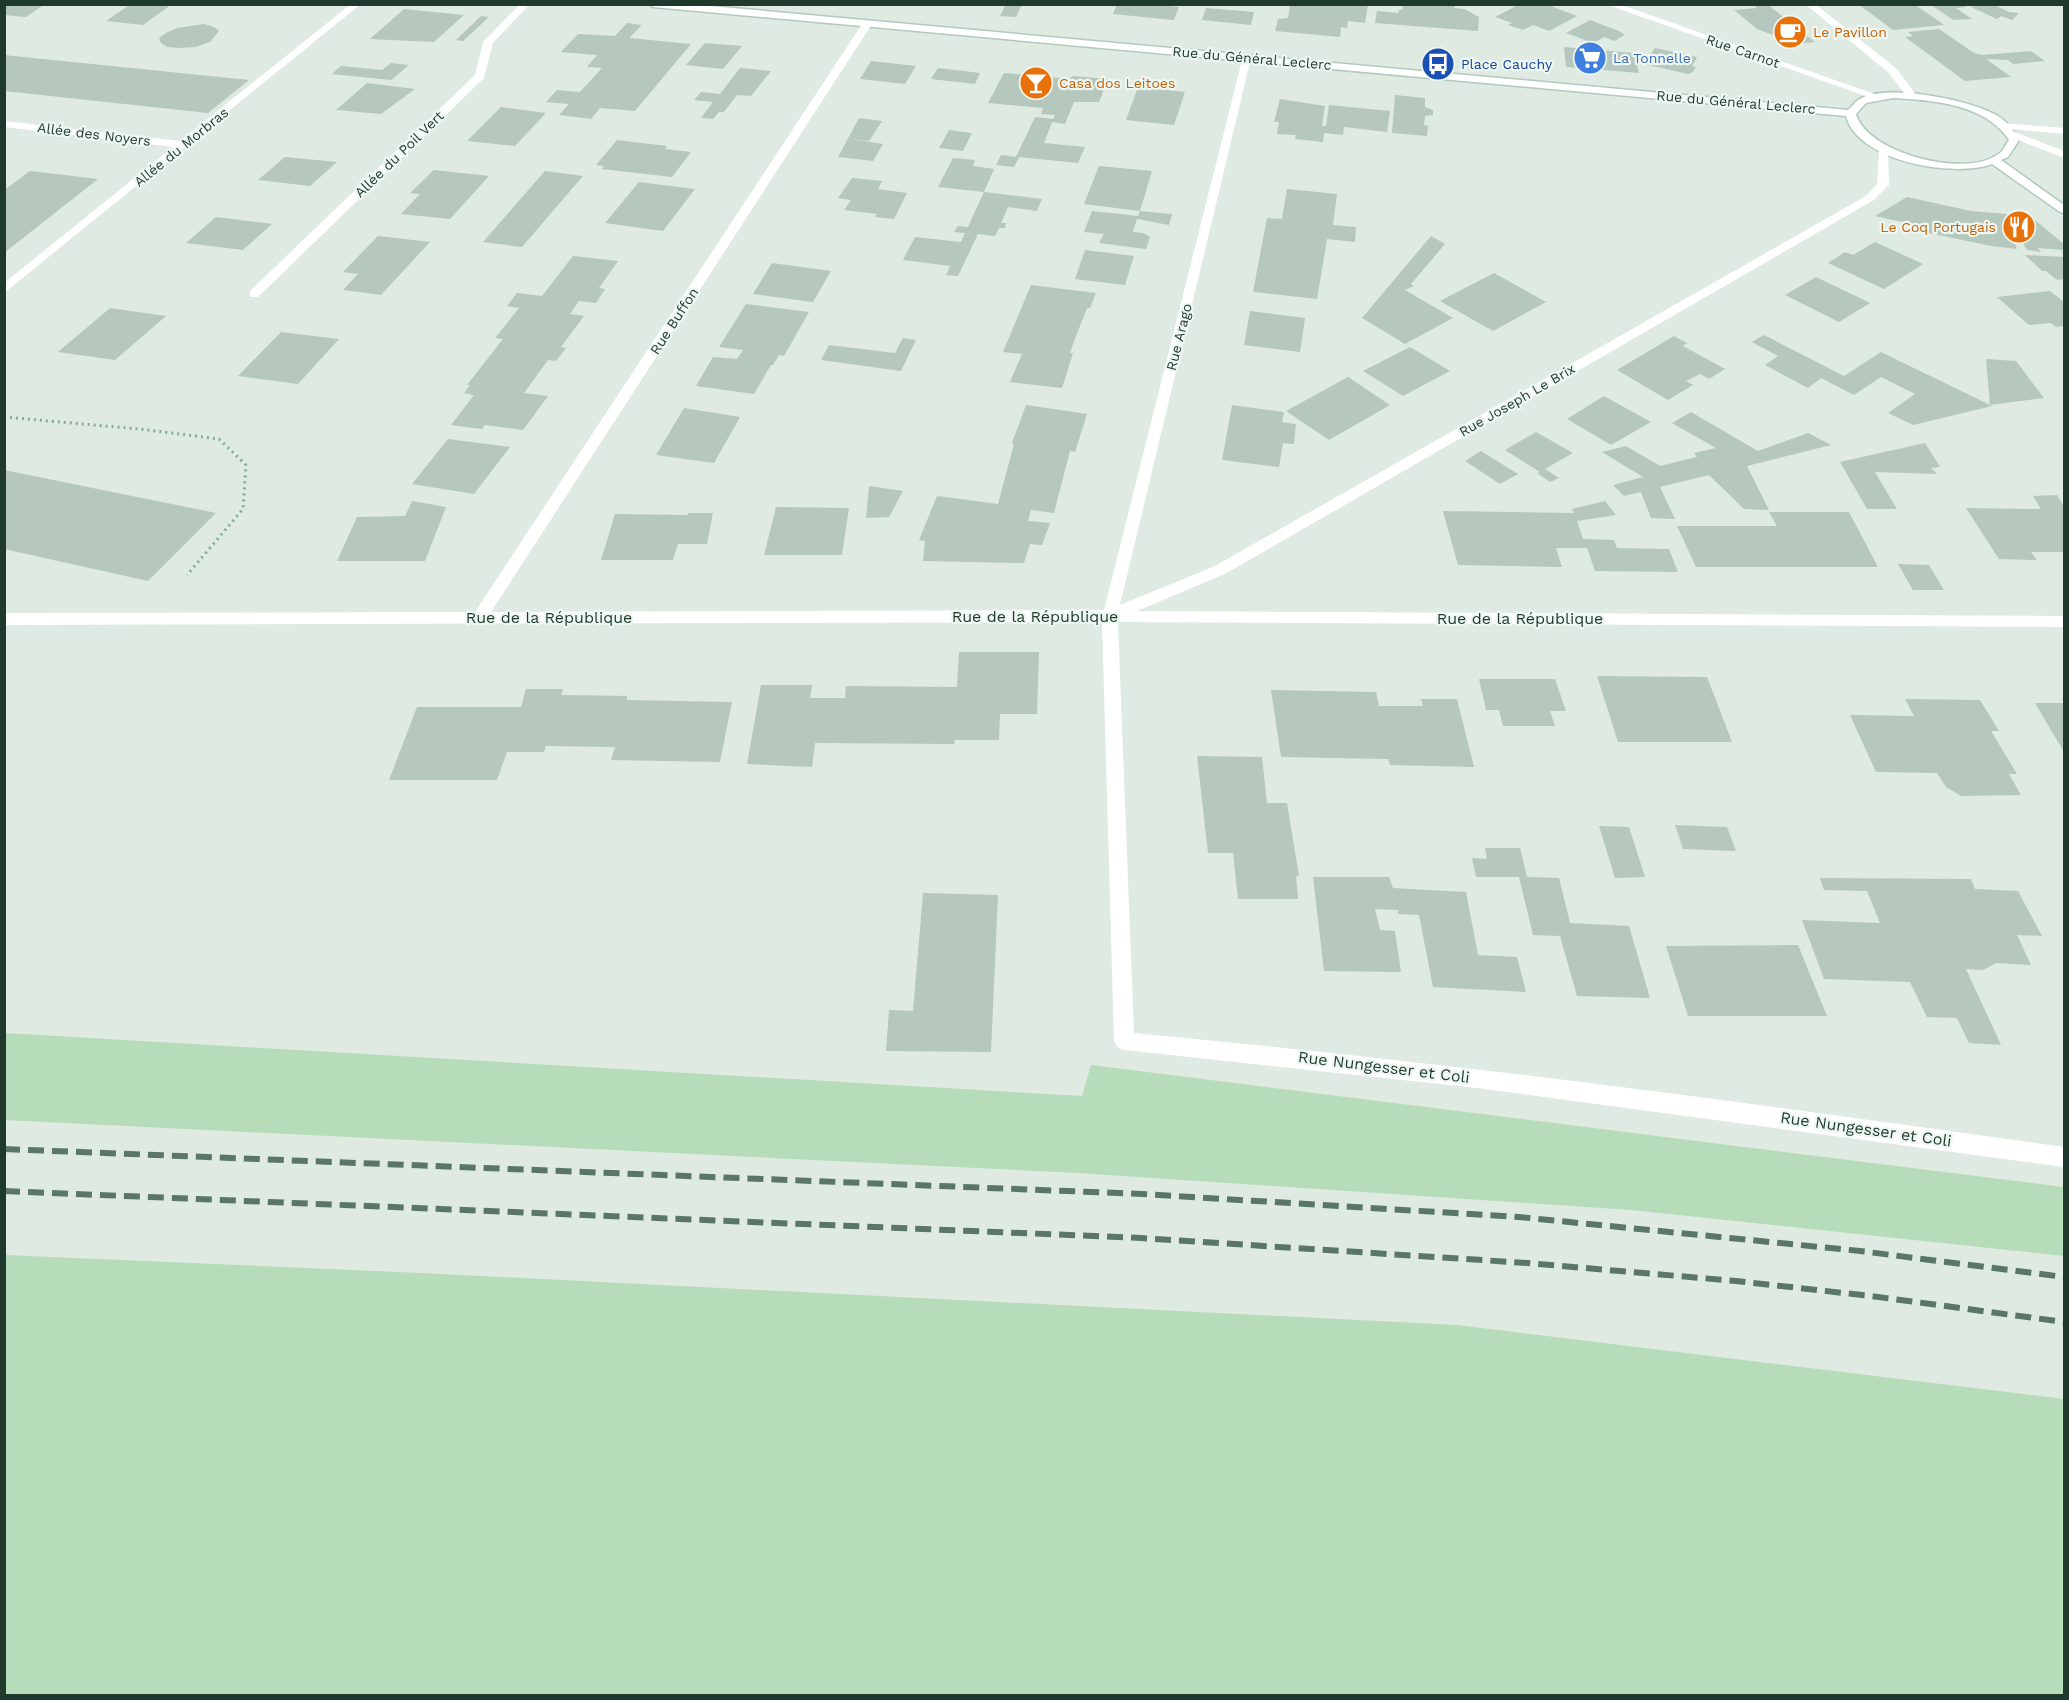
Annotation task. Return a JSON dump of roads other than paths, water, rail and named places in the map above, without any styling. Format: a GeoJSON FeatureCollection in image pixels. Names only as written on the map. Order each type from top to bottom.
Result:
{"type":"FeatureCollection","features":[{"type":"Feature","properties":{"kind":"street","name":"Allée du Morbras"},"geometry":{"type":"LineString","coordinates":[[4,289],[357,4]]}},
{"type":"Feature","properties":{"kind":"street","name":"Allée du Poil Vert"},"geometry":{"type":"LineString","coordinates":[[254,294],[480,76],[488,42],[526,4]]}},
{"type":"Feature","properties":{"kind":"street","name":"Rue du Général Leclerc"},"geometry":{"type":"LineString","coordinates":[[653,4],[1851,112]]}},
{"type":"Feature","properties":{"kind":"street","name":"Rue Carnot"},"geometry":{"type":"LineString","coordinates":[[1609,4],[1878,97]]}},
{"type":"Feature","properties":{"kind":"street"},"geometry":{"type":"LineString","coordinates":[[1809,4],[1893,71],[1911,95]]}},
{"type":"Feature","properties":{"kind":"street","name":"Rue Buffon"},"geometry":{"type":"LineString","coordinates":[[480,617],[867,24]]}},
{"type":"Feature","properties":{"kind":"street","name":"Rue Arago"},"geometry":{"type":"LineString","coordinates":[[1110,616],[1246,58]]}},
{"type":"Feature","properties":{"kind":"street"},"geometry":{"type":"LineString","coordinates":[[2012,134],[2014,140],[2008,154],[1996,162],[1977,166],[1952,166],[1902,156],[1884,148],[1864,136],[1855,126],[1851,112],[1863,101],[1878,97],[1911,95],[1958,104],[1980,111],[2012,134],[2064,155]]}},
{"type":"Feature","properties":{"kind":"street","name":"Allée des Noyers"},"geometry":{"type":"LineString","coordinates":[[4,124],[183,145]]}},
{"type":"Feature","properties":{"kind":"street"},"geometry":{"type":"LineString","coordinates":[[2002,126],[2064,131]]}},
{"type":"Feature","properties":{"kind":"street","name":"Rue Joseph Le Brix"},"geometry":{"type":"LineString","coordinates":[[1110,616],[1221,570],[1870,198],[1883,185],[1884,148]]}},
{"type":"Feature","properties":{"kind":"street"},"geometry":{"type":"LineString","coordinates":[[1996,162],[2064,210]]}},
{"type":"Feature","properties":{"kind":"street","name":"Rue de la République"},"geometry":{"type":"LineString","coordinates":[[4,619],[1110,616],[2064,622]]}},
{"type":"Feature","properties":{"kind":"street","name":"Rue Nungesser et Coli"},"geometry":{"type":"LineString","coordinates":[[1110,616],[1124,1041],[1306,1057],[1809,1120],[2064,1157]]}},
{"type":"Feature","properties":{"kind":"railway"},"geometry":{"type":"LineString","coordinates":[[4,1149],[1142,1194],[1519,1217],[1860,1251],[2064,1277]]}},
{"type":"Feature","properties":{"kind":"railway"},"geometry":{"type":"LineString","coordinates":[[4,1191],[1141,1238],[1527,1263],[1736,1281],[1871,1296],[2064,1322]]}},
{"type":"Feature","properties":{"kind":"place","name":"Le Pavillon"},"geometry":{"type":"Point","coordinates":[1790,32]}},
{"type":"Feature","properties":{"kind":"place","name":"La Tonnelle"},"geometry":{"type":"Point","coordinates":[1590,58]}},
{"type":"Feature","properties":{"kind":"place","name":"Place Cauchy"},"geometry":{"type":"Point","coordinates":[1438,64]}},
{"type":"Feature","properties":{"kind":"place","name":"Casa dos Leitoes"},"geometry":{"type":"Point","coordinates":[1036,83]}},
{"type":"Feature","properties":{"kind":"place","name":"Le Coq Portugais"},"geometry":{"type":"Point","coordinates":[2019,227]}}]}
